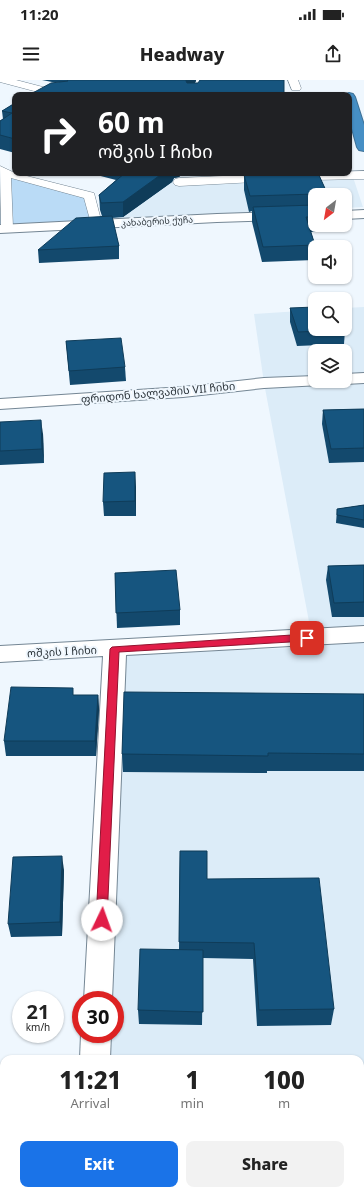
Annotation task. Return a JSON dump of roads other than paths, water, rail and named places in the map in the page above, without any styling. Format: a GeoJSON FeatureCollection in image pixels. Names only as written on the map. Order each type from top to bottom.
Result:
{"type":"FeatureCollection","features":[{"type":"Feature","properties":{"kind":"highway"},"geometry":{"type":"LineString","coordinates":[[352,106],[364,147]]}},
{"type":"Feature","properties":{"kind":"street"},"geometry":{"type":"LineString","coordinates":[[352,215],[364,214]]}},
{"type":"Feature","properties":{"kind":"street","name":"კახაბერის ქუჩა"},"geometry":{"type":"LineString","coordinates":[[3,228],[308,215]]}},
{"type":"Feature","properties":{"kind":"street"},"geometry":{"type":"LineString","coordinates":[[352,379],[364,378]]}},
{"type":"Feature","properties":{"kind":"street","name":"ფრიდონ ხალვაშის VII ჩიხი"},"geometry":{"type":"LineString","coordinates":[[0,404],[184,392],[264,383],[308,381]]}},
{"type":"Feature","properties":{"kind":"street","name":"ოშკის I ჩიხი"},"geometry":{"type":"LineString","coordinates":[[0,654],[115,649],[364,634]]}},
{"type":"Feature","properties":{"kind":"street"},"geometry":{"type":"LineString","coordinates":[[98,991],[115,649]]}},
{"type":"Feature","properties":{"kind":"street"},"geometry":{"type":"LineString","coordinates":[[95,1055],[96,1043]]}},
{"type":"Feature","properties":{"kind":"lane"},"geometry":{"type":"LineString","coordinates":[[4,80],[50,92]]}},
{"type":"Feature","properties":{"kind":"lane"},"geometry":{"type":"LineString","coordinates":[[3,172],[3,228]]}},
{"type":"Feature","properties":{"kind":"lane"},"geometry":{"type":"LineString","coordinates":[[352,175],[364,175]]}},
{"type":"Feature","properties":{"kind":"lane"},"geometry":{"type":"LineString","coordinates":[[18,176],[90,196],[96,224]]}},
{"type":"Feature","properties":{"kind":"lane"},"geometry":{"type":"LineString","coordinates":[[179,182],[269,178]]}}]}
